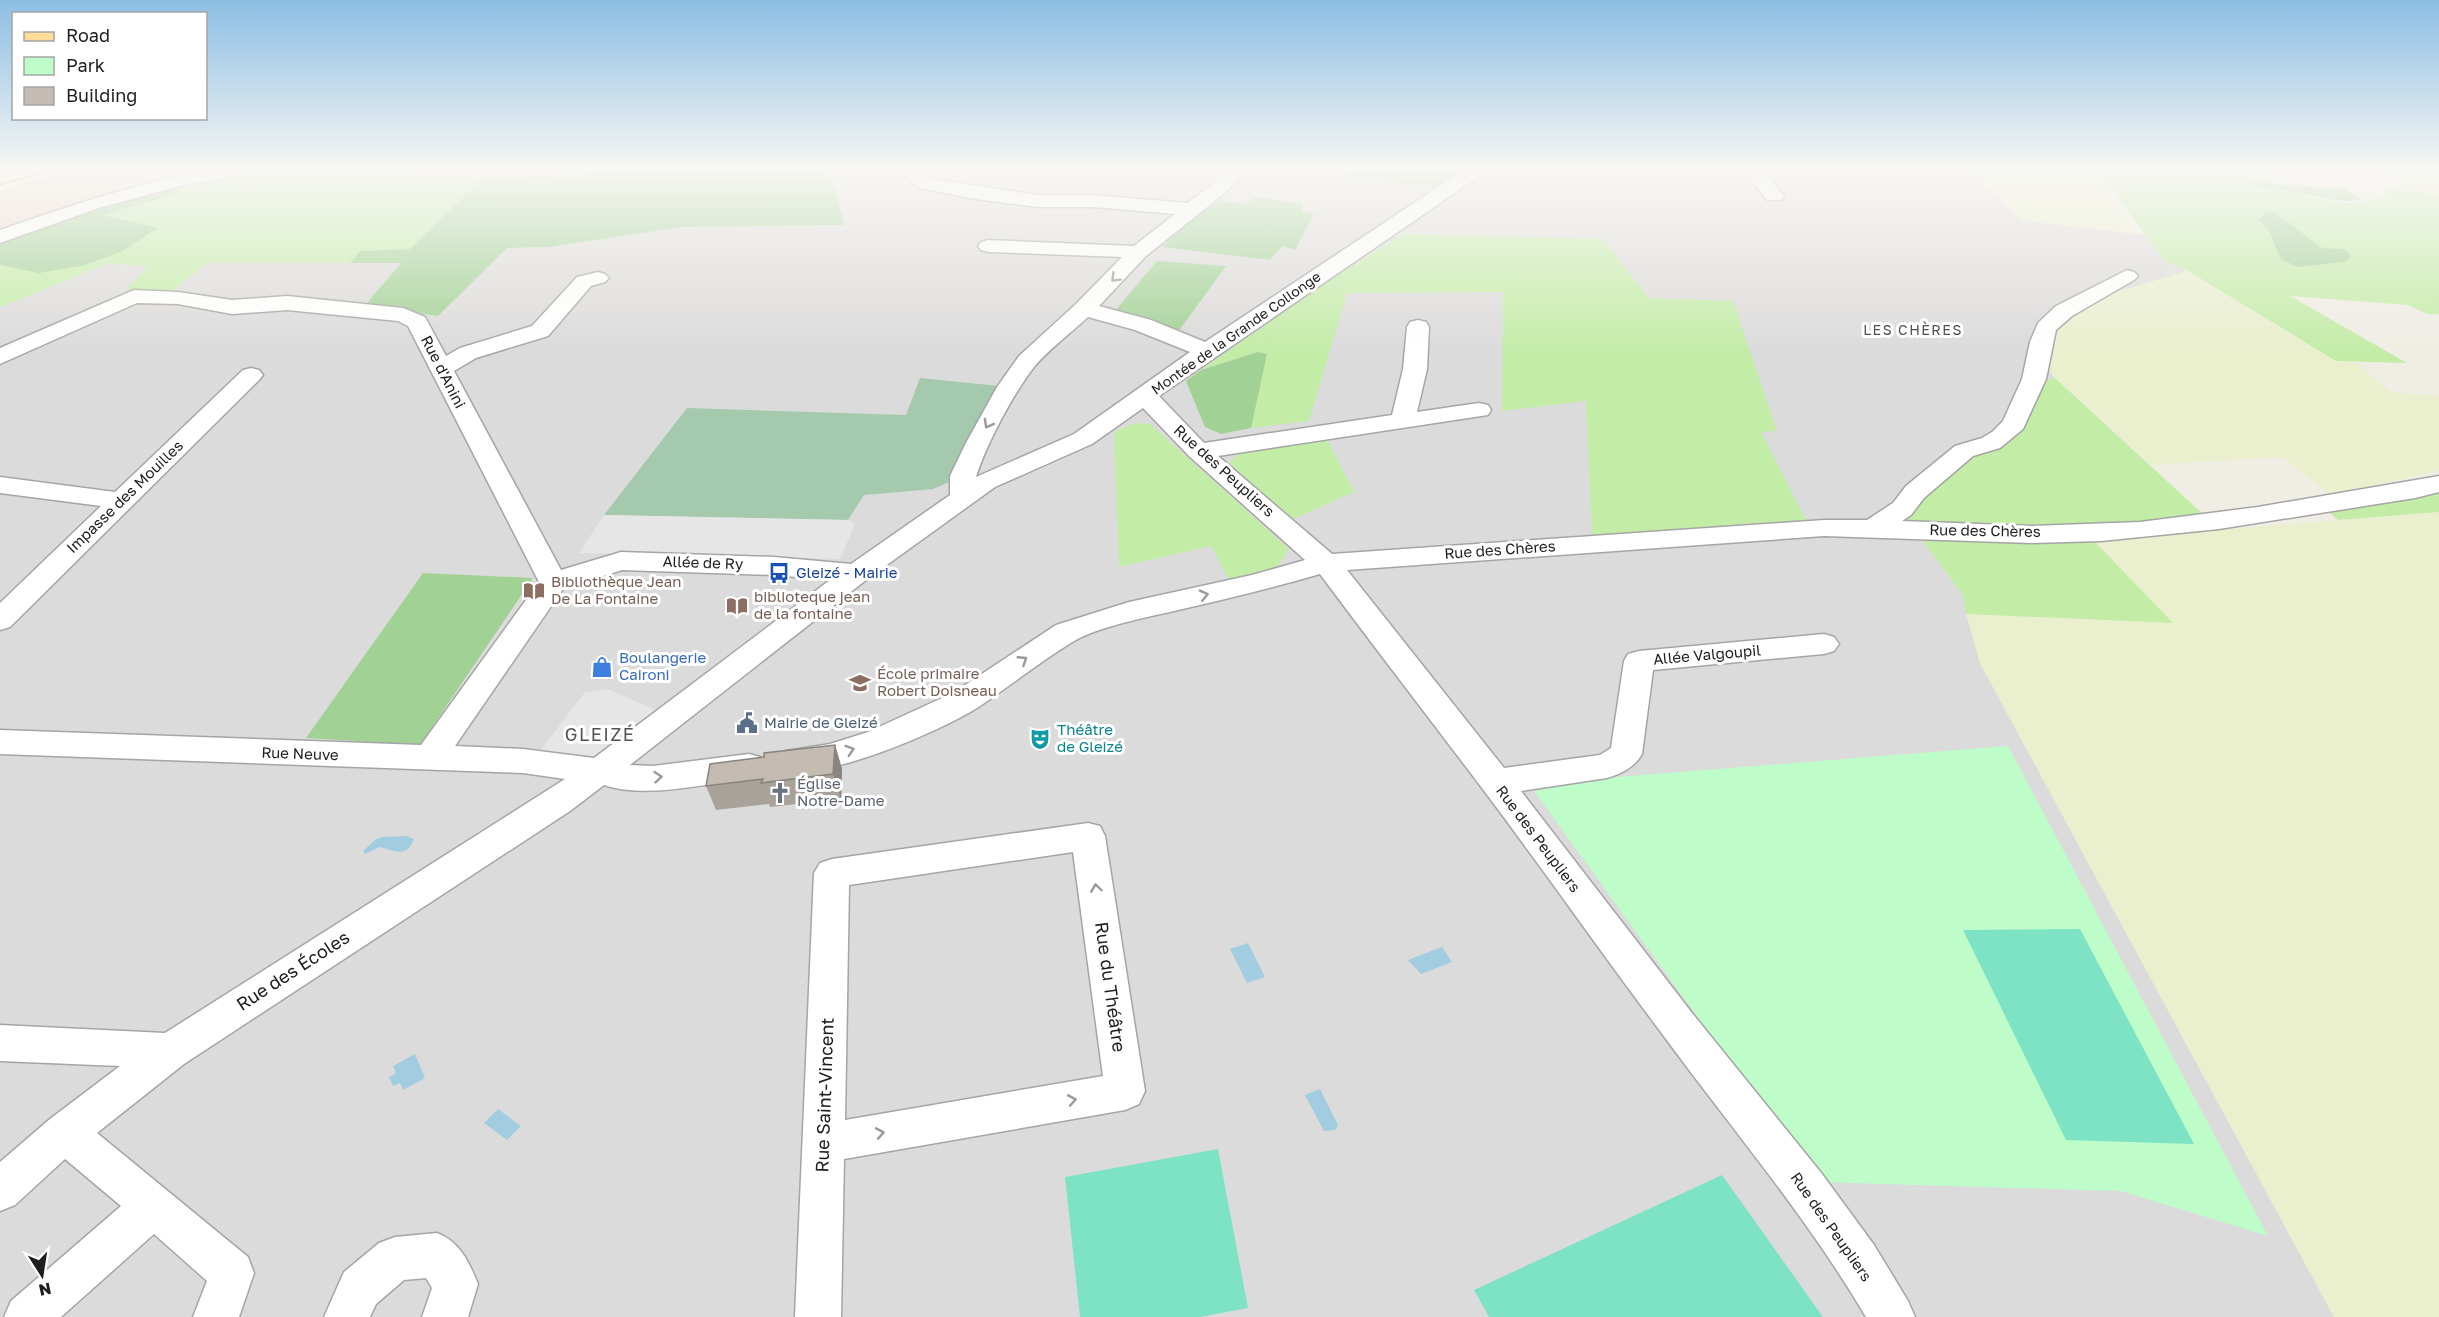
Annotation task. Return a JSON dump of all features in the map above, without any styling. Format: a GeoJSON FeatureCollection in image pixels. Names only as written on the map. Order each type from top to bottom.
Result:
{"type":"FeatureCollection","features":[{"type":"Feature","properties":{"kind":"street"},"geometry":{"type":"LineString","coordinates":[[0,237],[18,230]]}},
{"type":"Feature","properties":{"kind":"street"},"geometry":{"type":"LineString","coordinates":[[856,574],[963,498],[963,476],[1009,387],[1028,361],[1084,309],[1139,252],[1165,230]]}},
{"type":"Feature","properties":{"kind":"street","name":"Montée de la Grande Collonge"},"geometry":{"type":"LineString","coordinates":[[963,498],[986,482],[1083,439],[1207,351],[1386,230]]}},
{"type":"Feature","properties":{"kind":"street"},"geometry":{"type":"LineString","coordinates":[[988,246],[1139,252]]}},
{"type":"Feature","properties":{"kind":"street"},"geometry":{"type":"LineString","coordinates":[[1874,527],[1902,508],[1915,492],[1964,451],[2001,437],[2014,424],[2034,379],[2046,328],[2064,311],[2127,276]]}},
{"type":"Feature","properties":{"kind":"street"},"geometry":{"type":"LineString","coordinates":[[441,369],[468,353],[540,331],[584,281],[598,278]]}},
{"type":"Feature","properties":{"kind":"street","name":"Rue d'Anini"},"geometry":{"type":"LineString","coordinates":[[0,357],[134,296],[178,298],[232,307],[287,303],[403,315],[417,322],[553,582]]}},
{"type":"Feature","properties":{"kind":"street"},"geometry":{"type":"LineString","coordinates":[[1084,309],[1143,326],[1207,351]]}},
{"type":"Feature","properties":{"kind":"street"},"geometry":{"type":"LineString","coordinates":[[1403,421],[1415,369],[1418,327]]}},
{"type":"Feature","properties":{"kind":"street","name":"Impasse des Mouilles"},"geometry":{"type":"LineString","coordinates":[[0,620],[251,375]]}},
{"type":"Feature","properties":{"kind":"street","name":"Rue des Peupliers"},"geometry":{"type":"LineString","coordinates":[[1145,396],[1198,451],[1326,563],[1430,700],[1496,782],[1678,1025],[1807,1190],[1858,1261],[1892,1317]]}},
{"type":"Feature","properties":{"kind":"street"},"geometry":{"type":"LineString","coordinates":[[1198,451],[1479,410]]}},
{"type":"Feature","properties":{"kind":"street","name":"Rue des Chères"},"geometry":{"type":"LineString","coordinates":[[600,771],[617,777],[653,778],[830,756],[879,741],[964,700],[1066,632],[1130,612],[1254,584],[1326,563],[1767,531],[1874,527],[1961,532],[2100,533],[2237,519],[2415,490],[2439,484]]}},
{"type":"Feature","properties":{"kind":"street"},"geometry":{"type":"LineString","coordinates":[[0,485],[120,501]]}},
{"type":"Feature","properties":{"kind":"street","name":"Allée de Ry"},"geometry":{"type":"LineString","coordinates":[[553,582],[621,561],[774,566],[856,574]]}},
{"type":"Feature","properties":{"kind":"street","name":"Rue des Écoles"},"geometry":{"type":"LineString","coordinates":[[0,1190],[65,1133],[170,1052],[377,916],[558,802],[786,630],[856,574]]}},
{"type":"Feature","properties":{"kind":"street"},"geometry":{"type":"LineString","coordinates":[[429,759],[553,582]]}},
{"type":"Feature","properties":{"kind":"street","name":"Allée Valgoupil"},"geometry":{"type":"LineString","coordinates":[[1496,782],[1607,766],[1626,754],[1639,661],[1824,644]]}},
{"type":"Feature","properties":{"kind":"street","name":"Rue Neuve"},"geometry":{"type":"LineString","coordinates":[[0,742],[429,759],[523,760],[600,771]]}},
{"type":"Feature","properties":{"kind":"street","name":"Rue du Théâtre"},"geometry":{"type":"LineString","coordinates":[[823,1143],[1125,1090],[1088,836],[832,873]]}},
{"type":"Feature","properties":{"kind":"street","name":"Rue Saint-Vincent"},"geometry":{"type":"LineString","coordinates":[[818,1317],[832,873]]}},
{"type":"Feature","properties":{"kind":"street"},"geometry":{"type":"LineString","coordinates":[[0,1043],[170,1052]]}},
{"type":"Feature","properties":{"kind":"street"},"geometry":{"type":"LineString","coordinates":[[65,1133],[232,1273],[216,1317]]}},
{"type":"Feature","properties":{"kind":"street"},"geometry":{"type":"LineString","coordinates":[[27,1317],[154,1206]]}},
{"type":"Feature","properties":{"kind":"street"},"geometry":{"type":"LineString","coordinates":[[347,1317],[360,1288],[395,1260],[437,1255],[456,1284],[445,1317]]}},
{"type":"Feature","properties":{"kind":"shaded area"},"geometry":{"type":"Polygon","coordinates":[[[0,230],[13,230],[0,235],[0,230]]]}},
{"type":"Feature","properties":{"kind":"shaded area"},"geometry":{"type":"Polygon","coordinates":[[[659,230],[2108,230],[2146,235],[2165,261],[2187,271],[2094,299],[2048,369],[2054,377],[2042,384],[1921,539],[1963,595],[1980,663],[2334,1317],[0,1317],[0,307],[110,263],[149,267],[126,290],[167,295],[208,263],[402,263],[365,304],[438,316],[507,248],[549,247],[659,230]]]}},
{"type":"Feature","properties":{"kind":"shaded area"},"geometry":{"type":"Polygon","coordinates":[[[604,515],[848,520],[855,524],[840,559],[579,553],[604,515]]]}},
{"type":"Feature","properties":{"kind":"shaded area"},"geometry":{"type":"Polygon","coordinates":[[[607,689],[665,714],[594,764],[534,759],[585,692],[607,689]]]}},
{"type":"Feature","properties":{"kind":"green space"},"geometry":{"type":"Polygon","coordinates":[[[29,230],[154,230],[121,252],[81,266],[39,273],[0,265],[0,241],[29,230]]]}},
{"type":"Feature","properties":{"kind":"green space"},"geometry":{"type":"Polygon","coordinates":[[[153,230],[429,230],[410,249],[360,251],[350,263],[208,263],[167,295],[125,290],[148,267],[110,263],[0,307],[0,265],[121,252],[153,230]]]}},
{"type":"Feature","properties":{"kind":"green space"},"geometry":{"type":"Polygon","coordinates":[[[429,230],[659,230],[549,247],[507,248],[438,316],[365,305],[401,263],[350,263],[360,251],[410,249],[429,230]]]}},
{"type":"Feature","properties":{"kind":"green space"},"geometry":{"type":"Polygon","coordinates":[[[1180,230],[1305,230],[1295,250],[1282,246],[1270,260],[1162,247],[1180,230]]]}},
{"type":"Feature","properties":{"kind":"green space"},"geometry":{"type":"Polygon","coordinates":[[[2108,230],[2134,230],[2137,234],[2108,230]]]}},
{"type":"Feature","properties":{"kind":"green space"},"geometry":{"type":"Polygon","coordinates":[[[2142,230],[2439,230],[2439,314],[2427,314],[2408,305],[2290,296],[2407,363],[2336,361],[2188,271],[2165,261],[2142,230]]]}},
{"type":"Feature","properties":{"kind":"green space"},"geometry":{"type":"Polygon","coordinates":[[[2269,230],[2299,230],[2322,248],[2344,249],[2352,256],[2345,262],[2297,267],[2281,259],[2269,230]]]}},
{"type":"Feature","properties":{"kind":"green space"},"geometry":{"type":"Polygon","coordinates":[[[1404,234],[1603,239],[1649,298],[1733,301],[1777,431],[1761,432],[1807,522],[1616,536],[1592,534],[1586,401],[1502,411],[1503,292],[1347,293],[1309,421],[1251,428],[1267,354],[1258,352],[1201,370],[1323,284],[1404,234]]]}},
{"type":"Feature","properties":{"kind":"green space"},"geometry":{"type":"Polygon","coordinates":[[[1157,261],[1226,266],[1178,332],[1115,311],[1157,261]]]}},
{"type":"Feature","properties":{"kind":"green space"},"geometry":{"type":"Polygon","coordinates":[[[2187,271],[2336,361],[2358,363],[2390,392],[2439,396],[2439,471],[2330,495],[2282,457],[2151,465],[2048,370],[2053,329],[2094,299],[2187,271]]]}},
{"type":"Feature","properties":{"kind":"green space"},"geometry":{"type":"Polygon","coordinates":[[[1258,352],[1267,354],[1251,428],[1221,434],[1205,427],[1186,381],[1201,370],[1258,352]]]}},
{"type":"Feature","properties":{"kind":"green space"},"geometry":{"type":"Polygon","coordinates":[[[2054,377],[2205,516],[2097,527],[1903,523],[1905,516],[1964,462],[2004,443],[2042,384],[2054,377]]]}},
{"type":"Feature","properties":{"kind":"green space"},"geometry":{"type":"Polygon","coordinates":[[[920,378],[1009,387],[963,476],[933,489],[864,495],[848,520],[604,515],[687,408],[906,415],[920,378]]]}},
{"type":"Feature","properties":{"kind":"green space"},"geometry":{"type":"Polygon","coordinates":[[[1135,423],[1150,424],[1289,549],[1277,568],[1229,580],[1211,546],[1119,567],[1114,432],[1135,423]]]}},
{"type":"Feature","properties":{"kind":"green space"},"geometry":{"type":"Polygon","coordinates":[[[1326,437],[1354,492],[1291,520],[1229,463],[1243,449],[1326,437]]]}},
{"type":"Feature","properties":{"kind":"green space"},"geometry":{"type":"Polygon","coordinates":[[[2439,488],[2439,512],[2338,520],[2329,512],[2439,488]]]}},
{"type":"Feature","properties":{"kind":"green space"},"geometry":{"type":"Polygon","coordinates":[[[2439,512],[2439,1317],[2334,1317],[1980,663],[1966,614],[2172,623],[2093,540],[2439,512]]]}},
{"type":"Feature","properties":{"kind":"green space"},"geometry":{"type":"Polygon","coordinates":[[[1921,539],[2093,540],[2173,623],[1966,614],[1963,595],[1921,539]]]}},
{"type":"Feature","properties":{"kind":"green space"},"geometry":{"type":"Polygon","coordinates":[[[423,573],[533,578],[420,745],[306,738],[423,573]]]}},
{"type":"Feature","properties":{"kind":"green space"},"geometry":{"type":"Polygon","coordinates":[[[2008,746],[2268,1236],[2121,1191],[1817,1182],[1529,784],[2008,746]]]}},
{"type":"Feature","properties":{"kind":"green space"},"geometry":{"type":"Polygon","coordinates":[[[2080,929],[2194,1144],[2066,1140],[1963,930],[2080,929]]]}},
{"type":"Feature","properties":{"kind":"green space"},"geometry":{"type":"Polygon","coordinates":[[[1218,1149],[1248,1308],[1200,1317],[1080,1317],[1065,1177],[1218,1149]]]}},
{"type":"Feature","properties":{"kind":"green space"},"geometry":{"type":"Polygon","coordinates":[[[1722,1175],[1823,1317],[1489,1317],[1474,1290],[1722,1175]]]}},
{"type":"Feature","properties":{"kind":"water"},"geometry":{"type":"Polygon","coordinates":[[[406,836],[414,839],[411,845],[403,851],[380,847],[365,854],[363,851],[382,837],[406,836]]]}},
{"type":"Feature","properties":{"kind":"water"},"geometry":{"type":"Polygon","coordinates":[[[1248,943],[1265,977],[1247,983],[1230,949],[1248,943]]]}},
{"type":"Feature","properties":{"kind":"water"},"geometry":{"type":"Polygon","coordinates":[[[1442,947],[1452,962],[1421,974],[1408,960],[1442,947]]]}},
{"type":"Feature","properties":{"kind":"water"},"geometry":{"type":"Polygon","coordinates":[[[415,1054],[425,1078],[403,1090],[400,1083],[393,1086],[389,1077],[396,1073],[393,1066],[415,1054]]]}},
{"type":"Feature","properties":{"kind":"water"},"geometry":{"type":"Polygon","coordinates":[[[1320,1089],[1338,1125],[1335,1130],[1324,1131],[1305,1095],[1320,1089]]]}},
{"type":"Feature","properties":{"kind":"water"},"geometry":{"type":"Polygon","coordinates":[[[498,1109],[521,1126],[507,1140],[484,1123],[498,1109]]]}},
{"type":"Feature","properties":{"kind":"building"},"geometry":{"type":"Polygon","coordinates":[[[835,745],[833,774],[761,783],[763,779],[706,786],[710,764],[764,757],[764,753],[835,745]]]}},
{"type":"Feature","properties":{"kind":"place","name":"Gleizé - Mairie"},"geometry":{"type":"Point","coordinates":[779,573]}},
{"type":"Feature","properties":{"kind":"place","name":"Bibliothèque Jean De La Fontaine"},"geometry":{"type":"Point","coordinates":[534,591]}},
{"type":"Feature","properties":{"kind":"place","name":"biblioteque jean de la fontaine"},"geometry":{"type":"Point","coordinates":[737,606]}},
{"type":"Feature","properties":{"kind":"place","name":"Boulangerie Caironi"},"geometry":{"type":"Point","coordinates":[602,667]}},
{"type":"Feature","properties":{"kind":"place","name":"École primaire Robert Doisneau"},"geometry":{"type":"Point","coordinates":[860,683]}},
{"type":"Feature","properties":{"kind":"place","name":"Mairie de Gleizé"},"geometry":{"type":"Point","coordinates":[747,723]}},
{"type":"Feature","properties":{"kind":"place","name":"Théâtre de Gleizé"},"geometry":{"type":"Point","coordinates":[1040,739]}},
{"type":"Feature","properties":{"kind":"place","name":"Église Notre-Dame"},"geometry":{"type":"Point","coordinates":[780,793]}},
{"type":"Feature","properties":{"kind":"district","name":"LES CHÈRES"},"geometry":{"type":"Point","coordinates":[1913,330]}},
{"type":"Feature","properties":{"kind":"district","name":"GLEIZÉ"},"geometry":{"type":"Point","coordinates":[600,735]}}]}
